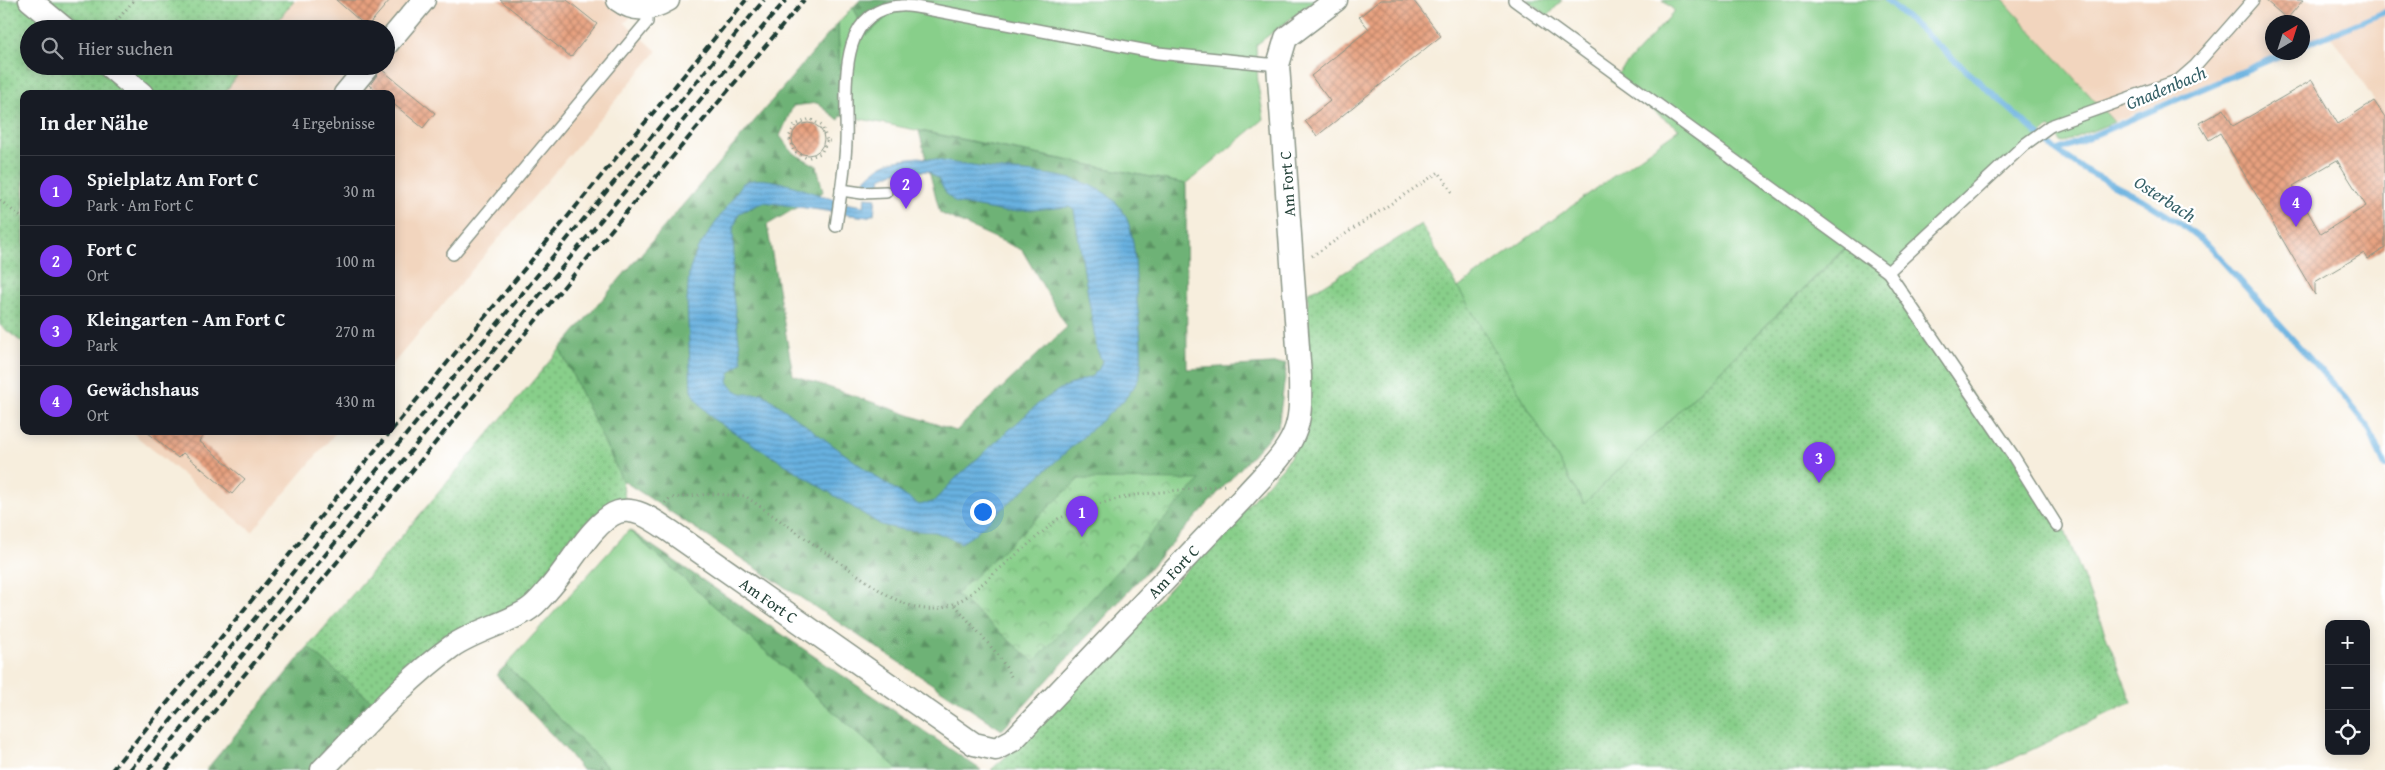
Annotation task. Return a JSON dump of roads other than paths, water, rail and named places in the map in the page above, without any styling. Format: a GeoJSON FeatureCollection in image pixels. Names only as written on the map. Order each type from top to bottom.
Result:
{"type":"FeatureCollection","features":[{"type":"Feature","properties":{"kind":"street"},"geometry":{"type":"LineString","coordinates":[[30,0],[54,20]]}},
{"type":"Feature","properties":{"kind":"street"},"geometry":{"type":"LineString","coordinates":[[395,34],[424,0]]}},
{"type":"Feature","properties":{"kind":"street"},"geometry":{"type":"LineString","coordinates":[[618,0],[624,5],[647,10],[668,0]]}},
{"type":"Feature","properties":{"kind":"street","name":"Am Fort C"},"geometry":{"type":"LineString","coordinates":[[322,770],[432,662],[461,641],[527,610],[552,586],[597,527],[618,512],[627,510],[650,518],[670,531],[974,744],[996,749],[1014,740],[1247,493],[1286,447],[1294,434],[1298,419],[1300,376],[1278,65],[1286,38],[1336,0]]}},
{"type":"Feature","properties":{"kind":"street"},"geometry":{"type":"LineString","coordinates":[[120,75],[137,90]]}},
{"type":"Feature","properties":{"kind":"street"},"geometry":{"type":"LineString","coordinates":[[348,90],[361,75]]}},
{"type":"Feature","properties":{"kind":"lane"},"geometry":{"type":"LineString","coordinates":[[1514,0],[1888,272],[2012,454],[2057,526]]}},
{"type":"Feature","properties":{"kind":"lane"},"geometry":{"type":"LineString","coordinates":[[1888,272],[2024,145],[2050,126],[2179,80],[2195,66],[2253,0]]}},
{"type":"Feature","properties":{"kind":"lane"},"geometry":{"type":"LineString","coordinates":[[836,226],[846,144],[847,57],[851,41],[871,17],[886,8],[901,6],[927,9],[1158,53],[1278,65]]}},
{"type":"Feature","properties":{"kind":"lane"},"geometry":{"type":"LineString","coordinates":[[453,254],[647,22],[647,10]]}},
{"type":"Feature","properties":{"kind":"lane"},"geometry":{"type":"LineString","coordinates":[[841,194],[886,192]]}},
{"type":"Feature","properties":{"kind":"water"},"geometry":{"type":"Polygon","coordinates":[[[919,157],[985,168],[1047,174],[1084,183],[1101,190],[1114,201],[1125,215],[1134,246],[1141,353],[1138,380],[1122,402],[972,536],[961,543],[936,532],[903,530],[881,525],[713,419],[698,402],[691,389],[687,301],[689,272],[697,250],[743,183],[753,180],[776,181],[835,199],[833,212],[764,202],[739,213],[733,230],[734,256],[731,281],[742,362],[730,373],[728,381],[738,392],[762,393],[876,477],[919,505],[933,502],[958,476],[1038,404],[1060,389],[1092,376],[1099,369],[1102,361],[1097,350],[1074,210],[1069,207],[1005,212],[956,203],[947,195],[938,179],[928,171],[894,172],[881,178],[879,188],[865,189],[864,180],[877,168],[895,160],[919,157]]]}},
{"type":"Feature","properties":{"kind":"water"},"geometry":{"type":"Polygon","coordinates":[[[865,197],[876,198],[874,214],[867,217],[842,214],[844,203],[864,206],[865,197]]]}},
{"type":"Feature","properties":{"kind":"waterway","name":"Osterbach"},"geometry":{"type":"LineString","coordinates":[[1887,0],[2057,151],[2081,168],[2143,200],[2181,224],[2209,246],[2347,400],[2367,425],[2385,466]]}},
{"type":"Feature","properties":{"kind":"waterway","name":"Gnadenbach"},"geometry":{"type":"LineString","coordinates":[[2310,43],[2385,12]]}},
{"type":"Feature","properties":{"kind":"waterway","name":"Gnadenbach"},"geometry":{"type":"LineString","coordinates":[[2057,151],[2269,60]]}},
{"type":"Feature","properties":{"kind":"railway"},"geometry":{"type":"LineString","coordinates":[[395,426],[746,0]]}},
{"type":"Feature","properties":{"kind":"railway"},"geometry":{"type":"LineString","coordinates":[[130,770],[764,0]]}},
{"type":"Feature","properties":{"kind":"railway"},"geometry":{"type":"LineString","coordinates":[[148,770],[700,100],[786,0]]}},
{"type":"Feature","properties":{"kind":"railway"},"geometry":{"type":"LineString","coordinates":[[166,770],[556,296],[804,0]]}},
{"type":"Feature","properties":{"kind":"railway"},"geometry":{"type":"LineString","coordinates":[[112,770],[388,435]]}},
{"type":"Feature","properties":{"kind":"place","name":"Fort C"},"geometry":{"type":"Point","coordinates":[906,209]}},
{"type":"Feature","properties":{"kind":"place","name":"Gewächshaus"},"geometry":{"type":"Point","coordinates":[2296,227]}},
{"type":"Feature","properties":{"kind":"place","name":"Kleingarten - Am Fort C"},"geometry":{"type":"Point","coordinates":[1819,483]}},
{"type":"Feature","properties":{"kind":"place","name":"Spielplatz Am Fort C"},"geometry":{"type":"Point","coordinates":[1082,537]}}]}
